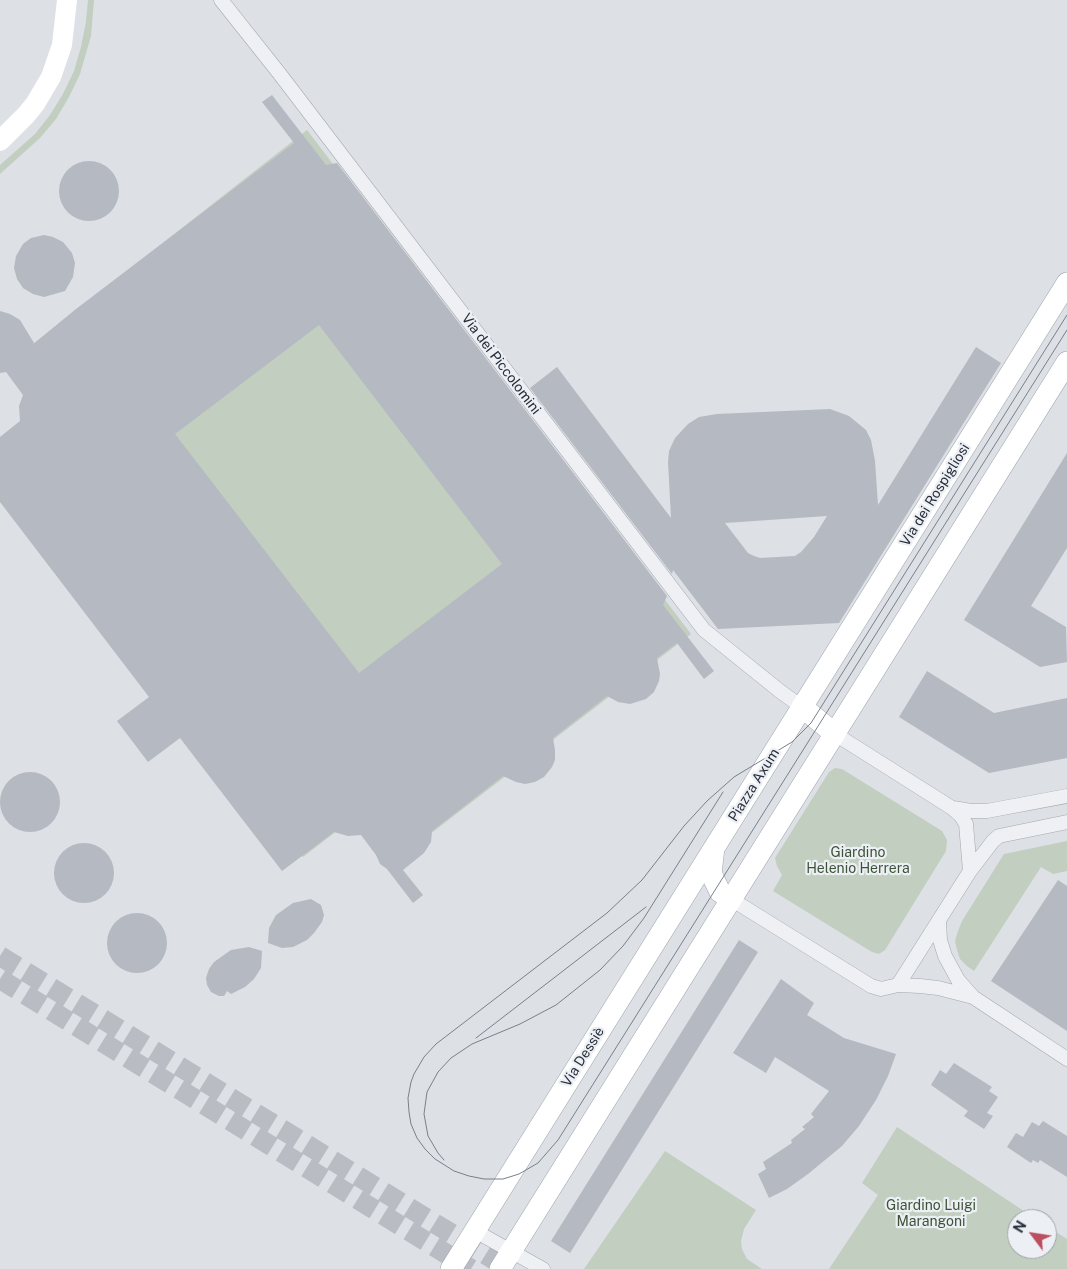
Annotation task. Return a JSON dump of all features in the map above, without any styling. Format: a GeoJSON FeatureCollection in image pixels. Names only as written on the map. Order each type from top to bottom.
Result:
{"type":"FeatureCollection","features":[{"type":"Feature","properties":{"kind":"main road","name":"Via dei Rospigliosi"},"geometry":{"type":"LineString","coordinates":[[802,707],[1067,283]]}},
{"type":"Feature","properties":{"kind":"main road"},"geometry":{"type":"LineString","coordinates":[[506,1260],[1067,362]]}},
{"type":"Feature","properties":{"kind":"main road"},"geometry":{"type":"LineString","coordinates":[[802,707],[835,734]]}},
{"type":"Feature","properties":{"kind":"main road","name":"Piazza Axum"},"geometry":{"type":"LineString","coordinates":[[731,900],[720,892],[711,873],[714,848],[802,707]]}},
{"type":"Feature","properties":{"kind":"main road","name":"Via Dessiè"},"geometry":{"type":"LineString","coordinates":[[454,1268],[475,1231],[714,848]]}},
{"type":"Feature","properties":{"kind":"street"},"geometry":{"type":"LineString","coordinates":[[0,141],[26,115],[44,91],[51,77],[62,45],[67,0]]}},
{"type":"Feature","properties":{"kind":"street","name":"Via dei Piccolomini"},"geometry":{"type":"LineString","coordinates":[[221,0],[292,89],[704,630],[802,707]]}},
{"type":"Feature","properties":{"kind":"street"},"geometry":{"type":"LineString","coordinates":[[835,734],[952,808],[961,816],[966,824],[970,871]]}},
{"type":"Feature","properties":{"kind":"street"},"geometry":{"type":"LineString","coordinates":[[952,808],[987,811],[1067,796]]}},
{"type":"Feature","properties":{"kind":"street"},"geometry":{"type":"LineString","coordinates":[[898,985],[970,871],[993,841],[999,836],[1067,822]]}},
{"type":"Feature","properties":{"kind":"street","name":"Piazza Axum"},"geometry":{"type":"LineString","coordinates":[[731,900],[871,986],[881,989],[898,985],[938,988],[973,996]]}},
{"type":"Feature","properties":{"kind":"street"},"geometry":{"type":"LineString","coordinates":[[939,921],[940,940],[945,956],[958,980],[973,996],[1067,1059]]}},
{"type":"Feature","properties":{"kind":"street"},"geometry":{"type":"LineString","coordinates":[[475,1231],[506,1260],[543,1269]]}},
{"type":"Feature","properties":{"kind":"green space"},"geometry":{"type":"Polygon","coordinates":[[[88,0],[94,0],[91,36],[80,74],[69,97],[56,119],[40,138],[0,174],[0,165],[35,134],[63,94],[74,71],[81,47],[88,0]]]}},
{"type":"Feature","properties":{"kind":"green space"},"geometry":{"type":"Polygon","coordinates":[[[307,130],[691,634],[408,851],[372,804],[303,857],[0,464],[60,395],[26,350],[307,130]]]}},
{"type":"Feature","properties":{"kind":"green space","name":"Giardino Helenio Herrera"},"geometry":{"type":"Polygon","coordinates":[[[835,768],[842,769],[942,831],[947,840],[946,851],[885,950],[879,954],[872,952],[773,891],[782,875],[775,858],[829,772],[835,768]]]}},
{"type":"Feature","properties":{"kind":"green space"},"geometry":{"type":"Polygon","coordinates":[[[1067,841],[1067,871],[1053,874],[1041,867],[974,971],[967,966],[960,959],[957,950],[955,941],[958,931],[962,921],[1004,854],[1067,841]]]}},
{"type":"Feature","properties":{"kind":"green space","name":"Giardino Luigi Marangoni"},"geometry":{"type":"Polygon","coordinates":[[[897,1127],[1021,1209],[1007,1209],[1007,1259],[1057,1259],[1057,1232],[1067,1239],[1067,1269],[829,1269],[878,1195],[862,1183],[897,1127]]]}},
{"type":"Feature","properties":{"kind":"green space"},"geometry":{"type":"Polygon","coordinates":[[[665,1151],[756,1210],[744,1229],[741,1241],[742,1249],[747,1259],[762,1269],[584,1269],[665,1151]]]}},
{"type":"Feature","properties":{"kind":"building"},"geometry":{"type":"Polygon","coordinates":[[[272,95],[326,165],[337,163],[667,596],[663,605],[714,671],[704,679],[677,643],[657,658],[660,674],[659,681],[654,692],[646,699],[630,704],[618,702],[607,696],[553,738],[555,760],[544,777],[535,782],[525,784],[503,776],[432,831],[431,842],[424,853],[403,870],[423,895],[413,903],[387,869],[380,864],[376,855],[361,835],[348,836],[334,832],[282,871],[180,738],[148,762],[117,721],[149,697],[0,502],[0,437],[20,421],[19,406],[23,395],[6,372],[0,373],[0,311],[20,320],[34,343],[32,345],[76,309],[294,143],[262,102],[272,95]],[[319,325],[175,434],[359,673],[502,564],[319,325]]]}},
{"type":"Feature","properties":{"kind":"building"},"geometry":{"type":"Polygon","coordinates":[[[83,161],[95,161],[111,169],[117,179],[119,191],[117,203],[111,213],[95,221],[83,221],[67,213],[59,197],[59,185],[67,169],[83,161]]]}},
{"type":"Feature","properties":{"kind":"building"},"geometry":{"type":"Polygon","coordinates":[[[44,235],[63,242],[72,253],[75,263],[73,277],[65,291],[44,297],[33,294],[23,288],[17,279],[14,268],[16,256],[23,244],[31,238],[44,235]]]}},
{"type":"Feature","properties":{"kind":"building"},"geometry":{"type":"Polygon","coordinates":[[[976,347],[1001,363],[839,623],[718,629],[673,570],[672,574],[530,388],[557,367],[671,518],[669,451],[675,438],[688,424],[699,417],[717,414],[830,409],[849,416],[866,430],[871,440],[875,461],[878,505],[976,347]],[[827,516],[725,523],[748,553],[760,558],[795,556],[814,537],[827,516]]]}},
{"type":"Feature","properties":{"kind":"building"},"geometry":{"type":"Polygon","coordinates":[[[1067,453],[1067,548],[1031,606],[1066,627],[1067,662],[1040,667],[964,620],[1067,453]]]}},
{"type":"Feature","properties":{"kind":"building"},"geometry":{"type":"Polygon","coordinates":[[[927,671],[994,713],[1067,698],[1067,758],[989,773],[899,717],[927,671]]]}},
{"type":"Feature","properties":{"kind":"building"},"geometry":{"type":"Polygon","coordinates":[[[24,772],[36,772],[52,780],[58,790],[60,802],[58,814],[52,824],[36,832],[24,832],[8,824],[0,808],[0,796],[8,780],[24,772]]]}},
{"type":"Feature","properties":{"kind":"building"},"geometry":{"type":"Polygon","coordinates":[[[78,843],[90,843],[106,851],[112,861],[114,873],[112,885],[106,895],[90,903],[78,903],[62,895],[54,879],[54,867],[62,851],[78,843]]]}},
{"type":"Feature","properties":{"kind":"building"},"geometry":{"type":"Polygon","coordinates":[[[1058,880],[1067,886],[1067,1031],[991,981],[1058,880]]]}},
{"type":"Feature","properties":{"kind":"building"},"geometry":{"type":"Polygon","coordinates":[[[311,899],[321,905],[324,915],[322,922],[314,933],[307,940],[293,947],[282,948],[268,943],[269,928],[276,915],[293,903],[311,899]]]}},
{"type":"Feature","properties":{"kind":"building"},"geometry":{"type":"Polygon","coordinates":[[[131,913],[143,913],[159,921],[165,931],[167,943],[165,955],[159,965],[143,973],[131,973],[115,965],[107,949],[107,937],[115,921],[131,913]]]}},
{"type":"Feature","properties":{"kind":"building"},"geometry":{"type":"Polygon","coordinates":[[[739,940],[758,952],[570,1253],[551,1241],[739,940]]]}},
{"type":"Feature","properties":{"kind":"building"},"geometry":{"type":"Polygon","coordinates":[[[249,947],[262,951],[261,968],[254,979],[245,987],[231,994],[227,991],[224,996],[219,996],[211,992],[206,978],[214,962],[231,950],[249,947]]]}},
{"type":"Feature","properties":{"kind":"building"},"geometry":{"type":"Polygon","coordinates":[[[781,979],[814,1003],[807,1015],[844,1038],[896,1054],[876,1100],[859,1126],[842,1146],[787,1189],[769,1198],[758,1174],[766,1169],[763,1162],[792,1143],[791,1140],[805,1129],[802,1127],[814,1117],[811,1114],[829,1091],[775,1057],[766,1073],[733,1053],[781,979]]]}},
{"type":"Feature","properties":{"kind":"building"},"geometry":{"type":"Polygon","coordinates":[[[954,1063],[992,1087],[989,1091],[998,1097],[987,1113],[993,1116],[984,1129],[964,1116],[968,1111],[931,1085],[940,1070],[946,1074],[954,1063]]]}},
{"type":"Feature","properties":{"kind":"building"},"geometry":{"type":"Polygon","coordinates":[[[1043,1121],[1067,1136],[1067,1177],[1040,1160],[1038,1163],[1033,1160],[1031,1163],[1007,1147],[1016,1133],[1023,1137],[1032,1122],[1039,1126],[1043,1121]]]}},
{"type":"Feature","properties":{"kind":"tunnel"},"geometry":{"type":"LineString","coordinates":[[0,956],[509,1269]]}},
{"type":"Feature","properties":{"kind":"tunnel"},"geometry":{"type":"LineString","coordinates":[[0,979],[471,1269]]}},
{"type":"Feature","properties":{"kind":"tram line"},"geometry":{"type":"LineString","coordinates":[[1067,315],[811,723],[792,742],[734,777],[707,801],[684,826],[642,880],[607,913],[436,1044],[424,1057],[411,1082],[408,1098],[409,1112],[411,1124],[417,1138],[435,1159],[454,1171],[469,1176],[484,1179],[503,1179],[519,1174],[538,1163],[558,1140],[1067,330]]}},
{"type":"Feature","properties":{"kind":"tram line"},"geometry":{"type":"LineString","coordinates":[[444,1160],[428,1136],[424,1114],[427,1092],[438,1072],[451,1058],[472,1044],[520,1024],[556,1005],[600,970],[623,946],[644,918],[723,792]]}},
{"type":"Feature","properties":{"kind":"tram line"},"geometry":{"type":"LineString","coordinates":[[476,1038],[646,907]]}}]}
